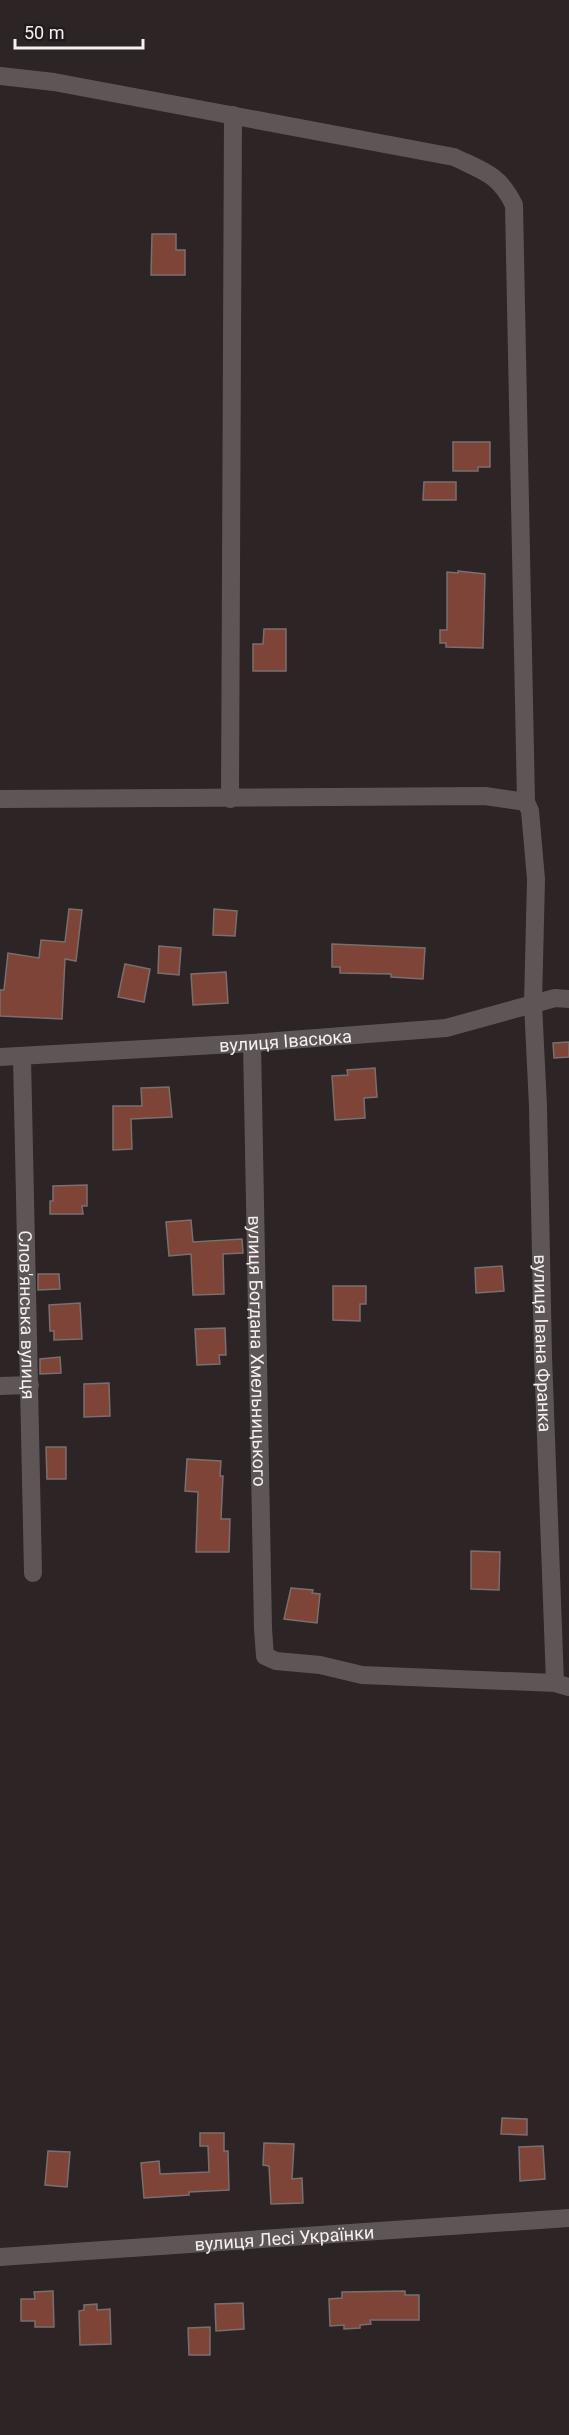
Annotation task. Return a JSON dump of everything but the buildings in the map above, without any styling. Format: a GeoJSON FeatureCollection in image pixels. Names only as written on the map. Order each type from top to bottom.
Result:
{"type":"FeatureCollection","features":[{"type":"Feature","properties":{"kind":"street","name":"вулиця Івана Франка"},"geometry":{"type":"LineString","coordinates":[[0,76],[54,82],[454,157],[494,176],[506,189],[514,205],[526,802],[531,811],[536,879],[533,1004],[538,1106],[543,1367],[562,1685]]}},
{"type":"Feature","properties":{"kind":"street"},"geometry":{"type":"LineString","coordinates":[[230,799],[233,115]]}},
{"type":"Feature","properties":{"kind":"street"},"geometry":{"type":"LineString","coordinates":[[0,799],[485,796],[526,802]]}},
{"type":"Feature","properties":{"kind":"street","name":"вулиця Івасюка"},"geometry":{"type":"LineString","coordinates":[[0,1057],[252,1043],[446,1028],[555,998],[569,999]]}},
{"type":"Feature","properties":{"kind":"street","name":"вулиця Богдана Хмельницького"},"geometry":{"type":"LineString","coordinates":[[252,1043],[263,1629],[266,1656],[276,1661],[320,1665],[362,1675],[562,1685]]}},
{"type":"Feature","properties":{"kind":"street","name":"Слов'янська вулиця"},"geometry":{"type":"LineString","coordinates":[[22,1057],[33,1573]]}},
{"type":"Feature","properties":{"kind":"street"},"geometry":{"type":"LineString","coordinates":[[0,1386],[30,1385]]}},
{"type":"Feature","properties":{"kind":"street","name":"вулиця Лесі Українки"},"geometry":{"type":"LineString","coordinates":[[0,2257],[569,2218]]}}]}
